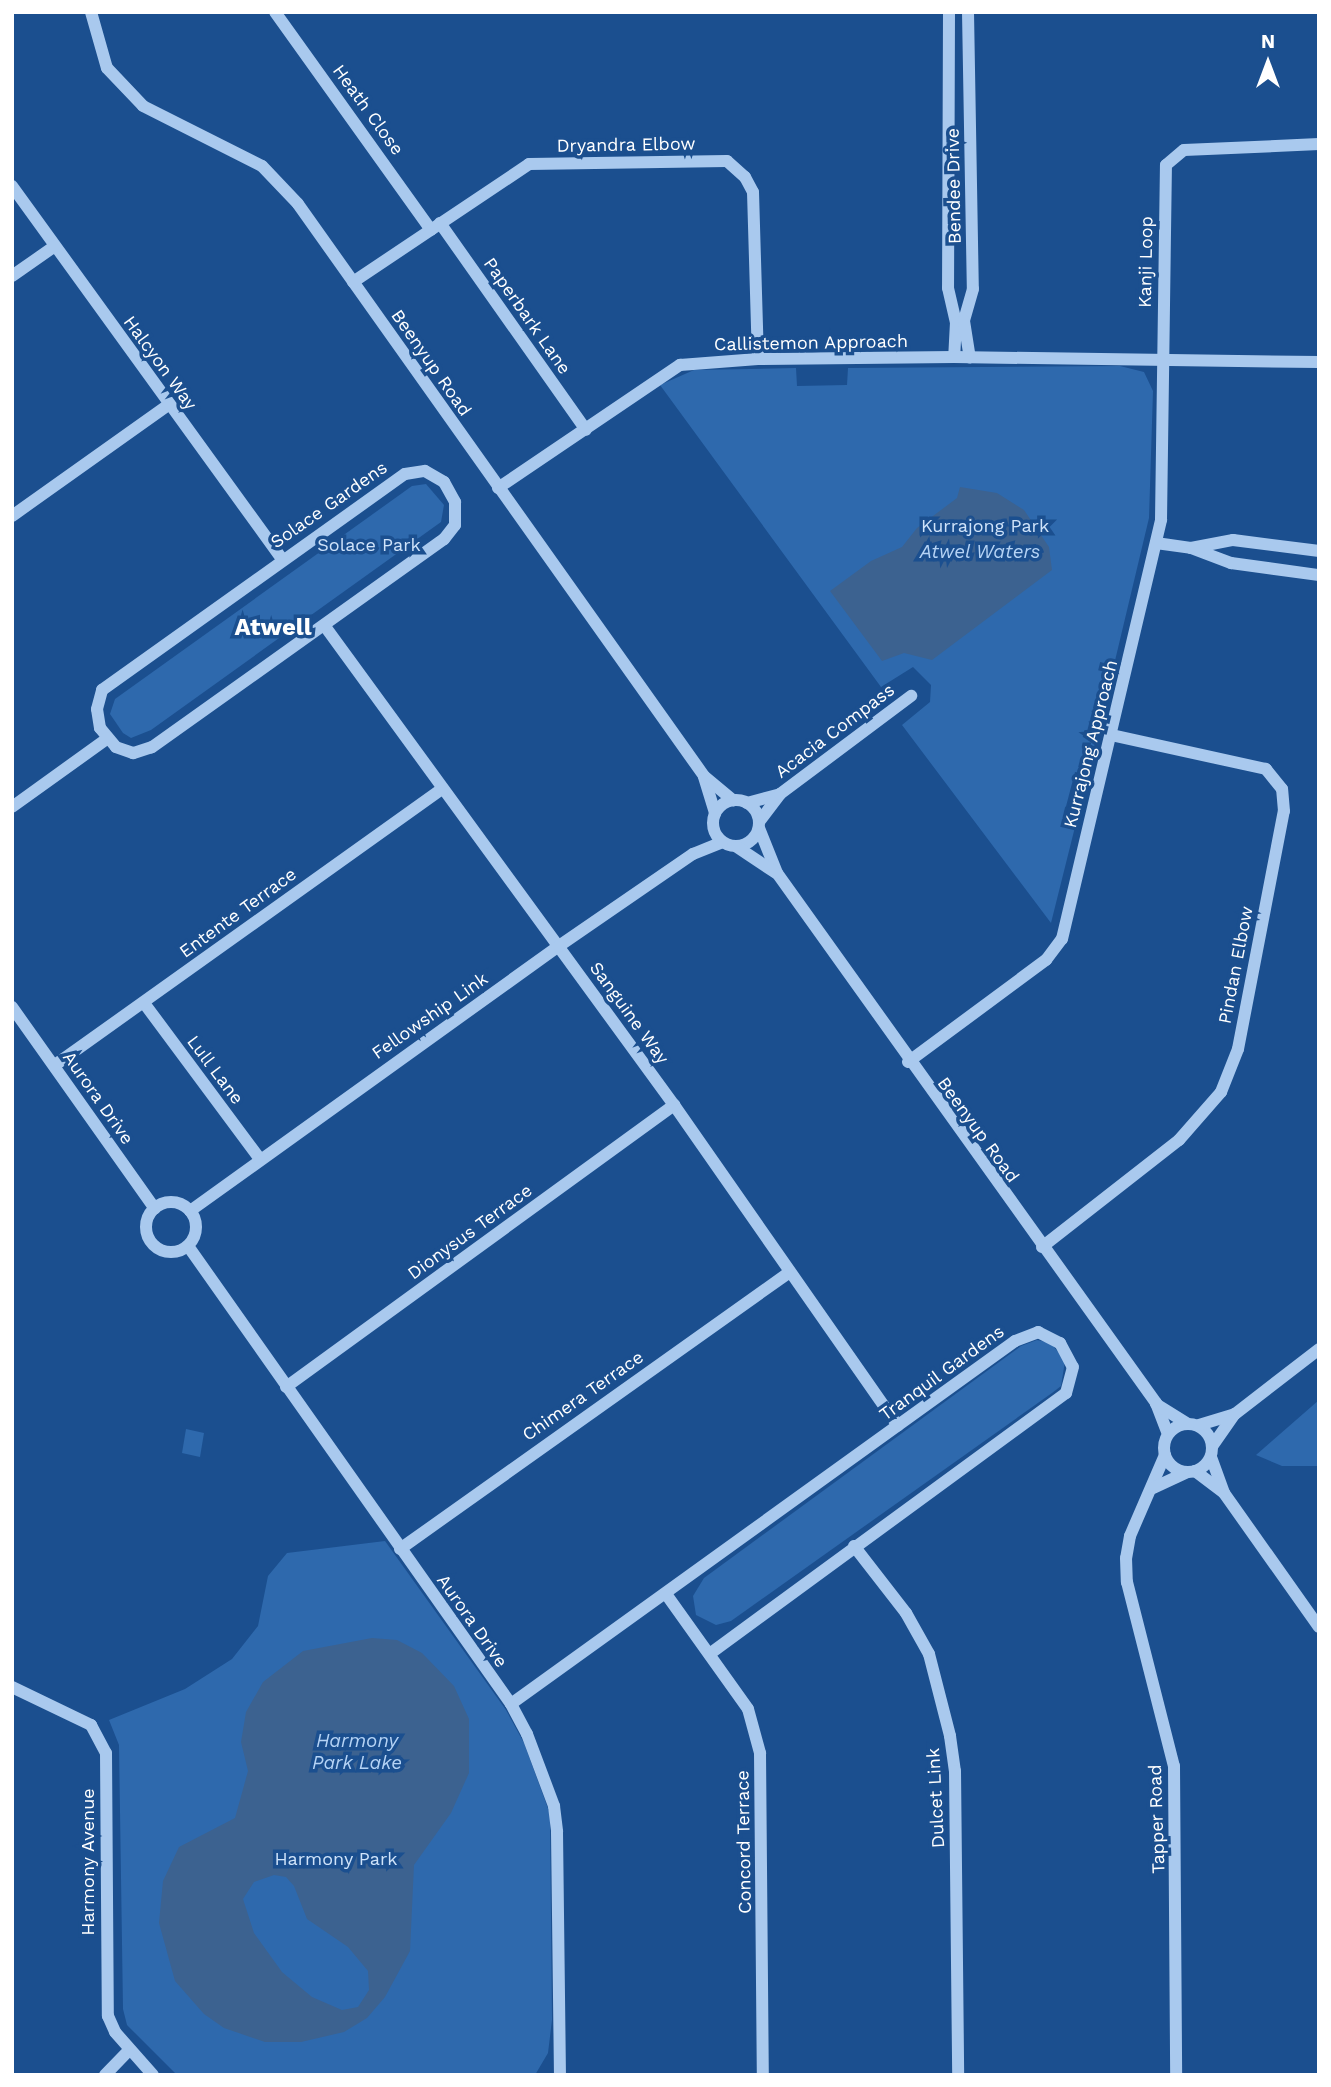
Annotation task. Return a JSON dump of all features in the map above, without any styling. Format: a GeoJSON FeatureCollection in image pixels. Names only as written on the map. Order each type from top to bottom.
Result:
{"type":"FeatureCollection","features":[{"type":"Feature","properties":{"kind":"street","name":"Heath Close"},"geometry":{"type":"LineString","coordinates":[[275,12],[435,227]]}},
{"type":"Feature","properties":{"kind":"street","name":"Bendee Drive"},"geometry":{"type":"LineString","coordinates":[[949,12],[948,288],[956,322],[954,357]]}},
{"type":"Feature","properties":{"kind":"street","name":"Bendee Drive"},"geometry":{"type":"LineString","coordinates":[[968,12],[974,289],[964,321],[970,358]]}},
{"type":"Feature","properties":{"kind":"street","name":"Beenyup Road"},"geometry":{"type":"LineString","coordinates":[[93,14],[107,68],[143,106],[261,166],[298,204],[704,776],[733,800],[747,803],[759,825],[777,873],[908,1062],[1156,1403],[1168,1434]]}},
{"type":"Feature","properties":{"kind":"street","name":"Kanji Loop"},"geometry":{"type":"LineString","coordinates":[[1162,360],[1166,165],[1184,150],[1319,144]]}},
{"type":"Feature","properties":{"kind":"street","name":"Dryandra Elbow"},"geometry":{"type":"LineString","coordinates":[[353,282],[529,164],[727,161],[745,177],[753,192],[758,359]]}},
{"type":"Feature","properties":{"kind":"street","name":"Halcyon Way"},"geometry":{"type":"LineString","coordinates":[[12,186],[282,559]]}},
{"type":"Feature","properties":{"kind":"street","name":"Paperbark Lane"},"geometry":{"type":"LineString","coordinates":[[435,227],[586,430]]}},
{"type":"Feature","properties":{"kind":"street"},"geometry":{"type":"LineString","coordinates":[[12,276],[55,246]]}},
{"type":"Feature","properties":{"kind":"street","name":"Callistemon Approach"},"geometry":{"type":"LineString","coordinates":[[498,488],[680,365],[758,359],[954,357],[1162,360]]}},
{"type":"Feature","properties":{"kind":"street"},"geometry":{"type":"LineString","coordinates":[[1162,360],[1319,362]]}},
{"type":"Feature","properties":{"kind":"street","name":"Kurrajong Approach"},"geometry":{"type":"LineString","coordinates":[[908,1062],[1046,960],[1058,946],[1161,520],[1162,360]]}},
{"type":"Feature","properties":{"kind":"street"},"geometry":{"type":"LineString","coordinates":[[12,516],[168,405]]}},
{"type":"Feature","properties":{"kind":"street","name":"Solace Gardens"},"geometry":{"type":"LineString","coordinates":[[425,471],[444,482],[455,502],[455,525],[444,539],[152,747],[133,753],[116,747],[100,728],[97,709],[102,691],[282,559],[405,474],[425,471]]}},
{"type":"Feature","properties":{"kind":"street"},"geometry":{"type":"LineString","coordinates":[[1191,548],[1233,540],[1319,551]]}},
{"type":"Feature","properties":{"kind":"street"},"geometry":{"type":"LineString","coordinates":[[1156,544],[1191,548],[1231,563],[1319,575]]}},
{"type":"Feature","properties":{"kind":"street","name":"Sanguine Way"},"geometry":{"type":"LineString","coordinates":[[324,625],[674,1105],[788,1273],[898,1426]]}},
{"type":"Feature","properties":{"kind":"street","name":"Acacia Compass"},"geometry":{"type":"LineString","coordinates":[[759,825],[780,794],[911,696]]}},
{"type":"Feature","properties":{"kind":"street","name":"Pindan Elbow"},"geometry":{"type":"LineString","coordinates":[[1042,1247],[1180,1140],[1221,1092],[1238,1049],[1284,811],[1282,789],[1266,769],[1111,735]]}},
{"type":"Feature","properties":{"kind":"street"},"geometry":{"type":"LineString","coordinates":[[12,807],[108,738]]}},
{"type":"Feature","properties":{"kind":"street","name":"Beenyup Road"},"geometry":{"type":"LineString","coordinates":[[704,776],[722,842],[737,847],[777,873]]}},
{"type":"Feature","properties":{"kind":"street","name":"Entente Terrace"},"geometry":{"type":"LineString","coordinates":[[55,1066],[442,789]]}},
{"type":"Feature","properties":{"kind":"street","name":"Acacia Compass"},"geometry":{"type":"LineString","coordinates":[[747,803],[780,794]]}},
{"type":"Feature","properties":{"kind":"street"},"geometry":{"type":"LineString","coordinates":[[714,819],[733,800]]}},
{"type":"Feature","properties":{"kind":"street","name":"Fellowship Link"},"geometry":{"type":"LineString","coordinates":[[693,854],[714,819]]}},
{"type":"Feature","properties":{"kind":"street"},"geometry":{"type":"LineString","coordinates":[[737,847],[751,841],[759,825]]}},
{"type":"Feature","properties":{"kind":"street","name":"Fellowship Link"},"geometry":{"type":"LineString","coordinates":[[190,1211],[259,1158],[559,946],[693,854],[722,842]]}},
{"type":"Feature","properties":{"kind":"street","name":"Lull Lane"},"geometry":{"type":"LineString","coordinates":[[144,1003],[259,1158]]}},
{"type":"Feature","properties":{"kind":"street","name":"Aurora Drive"},"geometry":{"type":"LineString","coordinates":[[12,1007],[155,1209]]}},
{"type":"Feature","properties":{"kind":"street","name":"Dionysus Terrace"},"geometry":{"type":"LineString","coordinates":[[286,1387],[674,1105]]}},
{"type":"Feature","properties":{"kind":"street"},"geometry":{"type":"LineString","coordinates":[[176,1203],[190,1211],[196,1225],[188,1246],[168,1252],[151,1242],[147,1221],[155,1209],[176,1203]]}},
{"type":"Feature","properties":{"kind":"street","name":"Aurora Drive"},"geometry":{"type":"LineString","coordinates":[[188,1246],[511,1704],[545,1780],[557,1832],[559,2075]]}},
{"type":"Feature","properties":{"kind":"street","name":"Chimera Terrace"},"geometry":{"type":"LineString","coordinates":[[400,1549],[788,1273]]}},
{"type":"Feature","properties":{"kind":"street","name":"Tranquil Gardens"},"geometry":{"type":"LineString","coordinates":[[511,1704],[1028,1334],[1049,1335],[1070,1355],[1073,1381],[1066,1393],[709,1654]]}},
{"type":"Feature","properties":{"kind":"street"},"geometry":{"type":"LineString","coordinates":[[1153,1489],[1191,1471],[1212,1451],[1235,1414],[1319,1349]]}},
{"type":"Feature","properties":{"kind":"street","name":"Beenyup Road"},"geometry":{"type":"LineString","coordinates":[[1156,1403],[1193,1424]]}},
{"type":"Feature","properties":{"kind":"street"},"geometry":{"type":"LineString","coordinates":[[1224,1493],[1191,1471],[1170,1464],[1165,1455],[1168,1434],[1193,1424],[1235,1414]]}},
{"type":"Feature","properties":{"kind":"street"},"geometry":{"type":"LineString","coordinates":[[1193,1424],[1212,1451],[1224,1493],[1319,1627]]}},
{"type":"Feature","properties":{"kind":"street","name":"Tapper Road"},"geometry":{"type":"LineString","coordinates":[[1165,1455],[1153,1489],[1130,1536],[1126,1558],[1127,1582],[1174,1766],[1176,2075]]}},
{"type":"Feature","properties":{"kind":"street","name":"Dulcet Link"},"geometry":{"type":"LineString","coordinates":[[854,1546],[906,1613],[929,1654],[950,1737],[955,1771],[958,2075]]}},
{"type":"Feature","properties":{"kind":"street","name":"Concord Terrace"},"geometry":{"type":"LineString","coordinates":[[666,1594],[748,1709],[760,1753],[762,2075]]}},
{"type":"Feature","properties":{"kind":"street","name":"Harmony Avenue"},"geometry":{"type":"LineString","coordinates":[[12,1687],[91,1725],[106,1753],[107,2000],[115,2032],[145,2072]]}},
{"type":"Feature","properties":{"kind":"street"},"geometry":{"type":"LineString","coordinates":[[106,2075],[129,2050]]}},
{"type":"Feature","properties":{"kind":"green space","name":"Kurrajong Park"},"geometry":{"type":"Polygon","coordinates":[[[1120,366],[1144,372],[1153,391],[1149,518],[1088,774],[1075,772],[1064,814],[1077,819],[1051,923],[902,725],[930,702],[931,685],[913,667],[881,687],[660,385],[694,370],[796,368],[797,386],[847,385],[848,368],[1120,366]]]}},
{"type":"Feature","properties":{"kind":"green space","name":"Solace Park"},"geometry":{"type":"Polygon","coordinates":[[[426,484],[444,505],[441,522],[151,730],[131,738],[123,733],[110,714],[115,699],[412,486],[426,484]]]}},
{"type":"Feature","properties":{"kind":"green space"},"geometry":{"type":"Polygon","coordinates":[[[1037,1340],[1051,1343],[1065,1361],[1061,1386],[731,1621],[716,1625],[696,1615],[693,1596],[704,1578],[1021,1346],[1037,1340]]]}},
{"type":"Feature","properties":{"kind":"green space"},"geometry":{"type":"Polygon","coordinates":[[[1319,1400],[1319,1466],[1282,1466],[1256,1455],[1319,1400]]]}},
{"type":"Feature","properties":{"kind":"green space"},"geometry":{"type":"Polygon","coordinates":[[[186,1429],[204,1433],[200,1457],[182,1453],[186,1429]]]}},
{"type":"Feature","properties":{"kind":"green space","name":"Harmony Park"},"geometry":{"type":"Polygon","coordinates":[[[385,1541],[506,1710],[524,1743],[550,1814],[552,2020],[548,2053],[535,2075],[177,2075],[127,2025],[123,2009],[119,1745],[109,1720],[185,1689],[232,1659],[258,1626],[268,1576],[287,1553],[385,1541]]]}},
{"type":"Feature","properties":{"kind":"water","name":"Atwel Waters"},"geometry":{"type":"Polygon","coordinates":[[[960,487],[997,493],[1024,510],[1049,547],[1052,570],[932,660],[904,653],[882,661],[830,591],[871,561],[902,547],[917,528],[957,498],[960,487]]]}},
{"type":"Feature","properties":{"kind":"water","name":"Harmony Park Lake"},"geometry":{"type":"Polygon","coordinates":[[[372,1638],[397,1640],[422,1653],[454,1686],[469,1719],[469,1773],[451,1813],[414,1865],[410,1951],[385,1997],[367,2018],[344,2032],[301,2042],[265,2042],[224,2028],[204,2014],[175,1981],[159,1923],[163,1881],[179,1847],[235,1818],[248,1771],[241,1742],[246,1712],[263,1682],[303,1651],[372,1638]],[[274,1875],[254,1882],[243,1899],[254,1933],[282,1972],[312,1997],[342,2010],[358,2007],[369,1990],[368,1971],[348,1947],[307,1919],[294,1886],[286,1877],[274,1875]]]}},
{"type":"Feature","properties":{"kind":"district","name":"Atwell"},"geometry":{"type":"Point","coordinates":[273,628]}}]}
